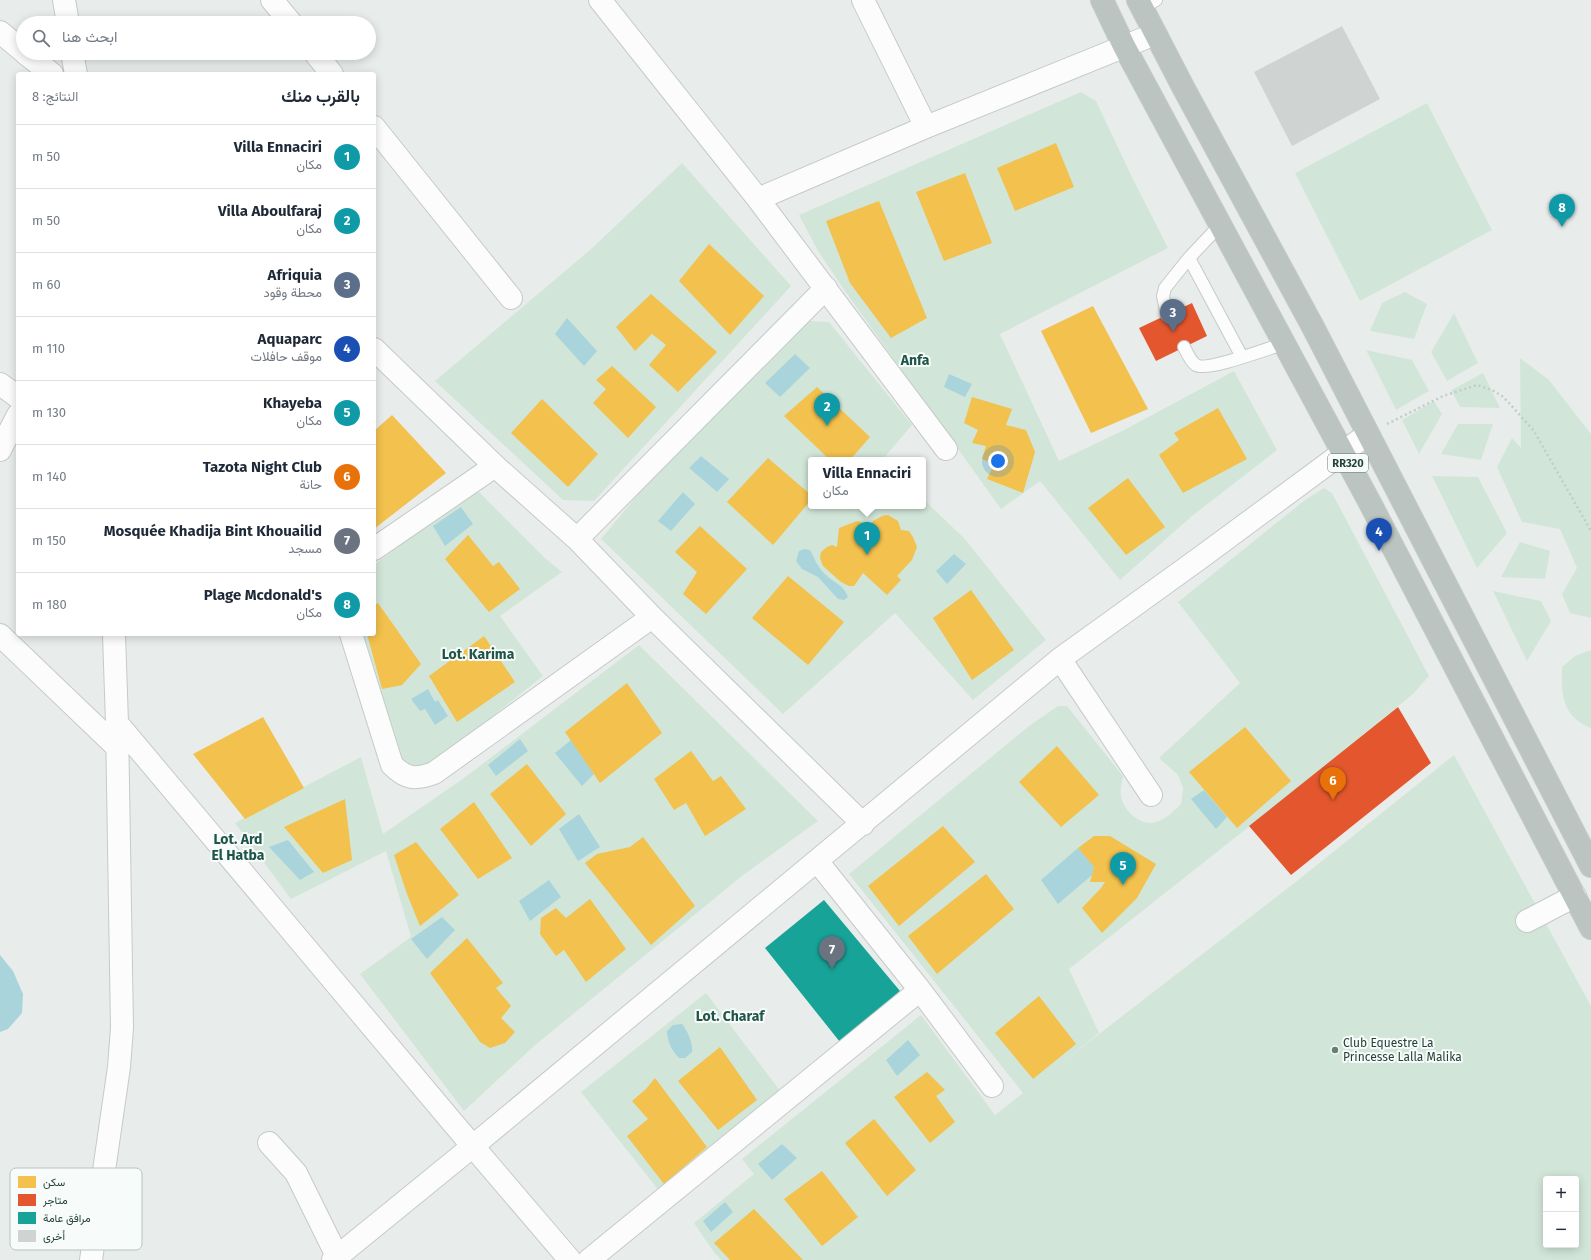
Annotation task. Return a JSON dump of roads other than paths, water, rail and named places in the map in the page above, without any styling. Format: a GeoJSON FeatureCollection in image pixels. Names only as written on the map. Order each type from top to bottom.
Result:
{"type":"FeatureCollection","features":[{"type":"Feature","properties":{"kind":"highway","name":"RR320"},"geometry":{"type":"LineString","coordinates":[[1102,0],[1124,46],[1342,452],[1591,928]]}},
{"type":"Feature","properties":{"kind":"highway","name":"RR320"},"geometry":{"type":"LineString","coordinates":[[1145,3],[1155,34],[1313,327],[1591,866]]}},
{"type":"Feature","properties":{"kind":"highway"},"geometry":{"type":"LineString","coordinates":[[1220,226],[1248,206]]}},
{"type":"Feature","properties":{"kind":"highway"},"geometry":{"type":"LineString","coordinates":[[1283,344],[1313,327]]}},
{"type":"Feature","properties":{"kind":"highway"},"geometry":{"type":"LineString","coordinates":[[1543,835],[1568,821]]}},
{"type":"Feature","properties":{"kind":"street"},"geometry":{"type":"LineString","coordinates":[[64,0],[67,16]]}},
{"type":"Feature","properties":{"kind":"street"},"geometry":{"type":"LineString","coordinates":[[272,0],[285,16]]}},
{"type":"Feature","properties":{"kind":"street"},"geometry":{"type":"LineString","coordinates":[[600,0],[758,199],[946,449]]}},
{"type":"Feature","properties":{"kind":"street"},"geometry":{"type":"LineString","coordinates":[[863,0],[926,127]]}},
{"type":"Feature","properties":{"kind":"street"},"geometry":{"type":"LineString","coordinates":[[0,32],[16,45]]}},
{"type":"Feature","properties":{"kind":"street"},"geometry":{"type":"LineString","coordinates":[[758,199],[926,127],[1155,34]]}},
{"type":"Feature","properties":{"kind":"street"},"geometry":{"type":"LineString","coordinates":[[34,60],[49,72]]}},
{"type":"Feature","properties":{"kind":"street"},"geometry":{"type":"LineString","coordinates":[[73,60],[76,72]]}},
{"type":"Feature","properties":{"kind":"street"},"geometry":{"type":"LineString","coordinates":[[321,60],[330,72]]}},
{"type":"Feature","properties":{"kind":"street"},"geometry":{"type":"LineString","coordinates":[[376,129],[511,298]]}},
{"type":"Feature","properties":{"kind":"street"},"geometry":{"type":"LineString","coordinates":[[577,539],[826,288]]}},
{"type":"Feature","properties":{"kind":"street"},"geometry":{"type":"LineString","coordinates":[[376,351],[495,466],[577,539],[652,617],[863,824]]}},
{"type":"Feature","properties":{"kind":"street"},"geometry":{"type":"LineString","coordinates":[[0,384],[16,396]]}},
{"type":"Feature","properties":{"kind":"street"},"geometry":{"type":"LineString","coordinates":[[0,450],[16,419]]}},
{"type":"Feature","properties":{"kind":"street"},"geometry":{"type":"LineString","coordinates":[[269,1143],[296,1173],[335,1258],[863,824],[1060,659],[1368,434]]}},
{"type":"Feature","properties":{"kind":"street"},"geometry":{"type":"LineString","coordinates":[[376,548],[495,466]]}},
{"type":"Feature","properties":{"kind":"street"},"geometry":{"type":"LineString","coordinates":[[352,636],[392,765],[400,774],[410,778],[422,778],[434,773],[652,617]]}},
{"type":"Feature","properties":{"kind":"street"},"geometry":{"type":"LineString","coordinates":[[0,635],[117,747]]}},
{"type":"Feature","properties":{"kind":"street"},"geometry":{"type":"LineString","coordinates":[[104,1168],[119,1067],[122,1028],[114,636]]}},
{"type":"Feature","properties":{"kind":"street"},"geometry":{"type":"LineString","coordinates":[[1060,659],[1151,795]]}},
{"type":"Feature","properties":{"kind":"street"},"geometry":{"type":"LineString","coordinates":[[117,723],[570,1260]]}},
{"type":"Feature","properties":{"kind":"street"},"geometry":{"type":"LineString","coordinates":[[817,861],[920,990],[992,1086]]}},
{"type":"Feature","properties":{"kind":"street"},"geometry":{"type":"LineString","coordinates":[[1527,921],[1575,896]]}},
{"type":"Feature","properties":{"kind":"street"},"geometry":{"type":"LineString","coordinates":[[589,1260],[920,990]]}},
{"type":"Feature","properties":{"kind":"street"},"geometry":{"type":"LineString","coordinates":[[91,1260],[92,1250]]}},
{"type":"Feature","properties":{"kind":"lane"},"geometry":{"type":"LineString","coordinates":[[1168,315],[1163,301],[1163,292],[1165,288],[1189,258],[1220,226]]}},
{"type":"Feature","properties":{"kind":"lane"},"geometry":{"type":"LineString","coordinates":[[1189,258],[1242,357]]}},
{"type":"Feature","properties":{"kind":"lane"},"geometry":{"type":"LineString","coordinates":[[1184,347],[1194,364],[1204,367],[1283,344]]}},
{"type":"Feature","properties":{"kind":"water"},"geometry":{"type":"Polygon","coordinates":[[[567,318],[597,351],[584,366],[555,334],[567,318]]]}},
{"type":"Feature","properties":{"kind":"water"},"geometry":{"type":"Polygon","coordinates":[[[795,354],[810,368],[780,397],[765,383],[795,354]]]}},
{"type":"Feature","properties":{"kind":"water"},"geometry":{"type":"Polygon","coordinates":[[[949,374],[972,384],[965,397],[944,387],[949,374]]]}},
{"type":"Feature","properties":{"kind":"water"},"geometry":{"type":"Polygon","coordinates":[[[701,456],[729,479],[717,492],[689,468],[701,456]]]}},
{"type":"Feature","properties":{"kind":"water"},"geometry":{"type":"Polygon","coordinates":[[[683,492],[695,504],[671,531],[658,521],[683,492]]]}},
{"type":"Feature","properties":{"kind":"water"},"geometry":{"type":"Polygon","coordinates":[[[461,507],[473,524],[445,546],[433,526],[461,507]]]}},
{"type":"Feature","properties":{"kind":"water"},"geometry":{"type":"Polygon","coordinates":[[[804,549],[810,550],[821,570],[826,576],[843,588],[848,597],[844,600],[838,599],[818,577],[802,569],[796,561],[799,551],[804,549]]]}},
{"type":"Feature","properties":{"kind":"water"},"geometry":{"type":"Polygon","coordinates":[[[954,554],[966,564],[947,584],[936,571],[954,554]]]}},
{"type":"Feature","properties":{"kind":"water"},"geometry":{"type":"Polygon","coordinates":[[[428,689],[435,702],[438,700],[448,716],[435,725],[425,709],[420,711],[411,699],[428,689]]]}},
{"type":"Feature","properties":{"kind":"water"},"geometry":{"type":"Polygon","coordinates":[[[520,739],[528,751],[496,776],[488,765],[520,739]]]}},
{"type":"Feature","properties":{"kind":"water"},"geometry":{"type":"Polygon","coordinates":[[[571,740],[594,774],[582,786],[555,753],[571,740]]]}},
{"type":"Feature","properties":{"kind":"water"},"geometry":{"type":"Polygon","coordinates":[[[1204,790],[1227,817],[1216,829],[1191,799],[1204,790]]]}},
{"type":"Feature","properties":{"kind":"water"},"geometry":{"type":"Polygon","coordinates":[[[579,814],[600,847],[578,861],[559,829],[579,814]]]}},
{"type":"Feature","properties":{"kind":"water"},"geometry":{"type":"Polygon","coordinates":[[[288,840],[314,872],[300,880],[269,847],[288,840]]]}},
{"type":"Feature","properties":{"kind":"water"},"geometry":{"type":"Polygon","coordinates":[[[1078,848],[1094,867],[1092,875],[1058,904],[1041,880],[1078,848]]]}},
{"type":"Feature","properties":{"kind":"water"},"geometry":{"type":"Polygon","coordinates":[[[549,880],[561,897],[530,921],[519,901],[549,880]]]}},
{"type":"Feature","properties":{"kind":"water"},"geometry":{"type":"Polygon","coordinates":[[[442,917],[455,930],[427,959],[411,939],[442,917]]]}},
{"type":"Feature","properties":{"kind":"water"},"geometry":{"type":"Polygon","coordinates":[[[0,955],[13,971],[23,994],[22,1013],[8,1029],[0,1032],[0,955]]]}},
{"type":"Feature","properties":{"kind":"water"},"geometry":{"type":"Polygon","coordinates":[[[682,1024],[690,1038],[692,1052],[685,1058],[679,1058],[670,1046],[667,1031],[673,1025],[682,1024]]]}},
{"type":"Feature","properties":{"kind":"water"},"geometry":{"type":"Polygon","coordinates":[[[908,1040],[920,1055],[897,1076],[886,1060],[908,1040]]]}},
{"type":"Feature","properties":{"kind":"water"},"geometry":{"type":"Polygon","coordinates":[[[782,1144],[797,1158],[772,1180],[758,1164],[782,1144]]]}},
{"type":"Feature","properties":{"kind":"water"},"geometry":{"type":"Polygon","coordinates":[[[725,1202],[733,1212],[711,1232],[703,1221],[725,1202]]]}},
{"type":"Feature","properties":{"kind":"place","name":"Plage Mcdonald's"},"geometry":{"type":"Point","coordinates":[1562,227]}},
{"type":"Feature","properties":{"kind":"place","name":"Afriquia"},"geometry":{"type":"Point","coordinates":[1173,332]}},
{"type":"Feature","properties":{"kind":"place","name":"Villa Aboulfaraj"},"geometry":{"type":"Point","coordinates":[827,426]}},
{"type":"Feature","properties":{"kind":"place","name":"Aquaparc"},"geometry":{"type":"Point","coordinates":[1379,551]}},
{"type":"Feature","properties":{"kind":"place","name":"Villa Ennaciri"},"geometry":{"type":"Point","coordinates":[867,555]}},
{"type":"Feature","properties":{"kind":"place","name":"Tazota Night Club"},"geometry":{"type":"Point","coordinates":[1333,800]}},
{"type":"Feature","properties":{"kind":"place","name":"Khayeba"},"geometry":{"type":"Point","coordinates":[1123,885]}},
{"type":"Feature","properties":{"kind":"place","name":"Mosquée Khadija Bint Khouailid"},"geometry":{"type":"Point","coordinates":[832,969]}},
{"type":"Feature","properties":{"kind":"place","name":"Club Equestre La Princesse Lalla Malika"},"geometry":{"type":"Point","coordinates":[1335,1050]}},
{"type":"Feature","properties":{"kind":"district","name":"Anfa"},"geometry":{"type":"Point","coordinates":[915,360]}},
{"type":"Feature","properties":{"kind":"district","name":"Lot. Karima"},"geometry":{"type":"Point","coordinates":[478,654]}},
{"type":"Feature","properties":{"kind":"district","name":"Lot. Ard El Hatba"},"geometry":{"type":"Point","coordinates":[238,848]}},
{"type":"Feature","properties":{"kind":"district","name":"Lot. Charaf"},"geometry":{"type":"Point","coordinates":[730,1016]}}]}
